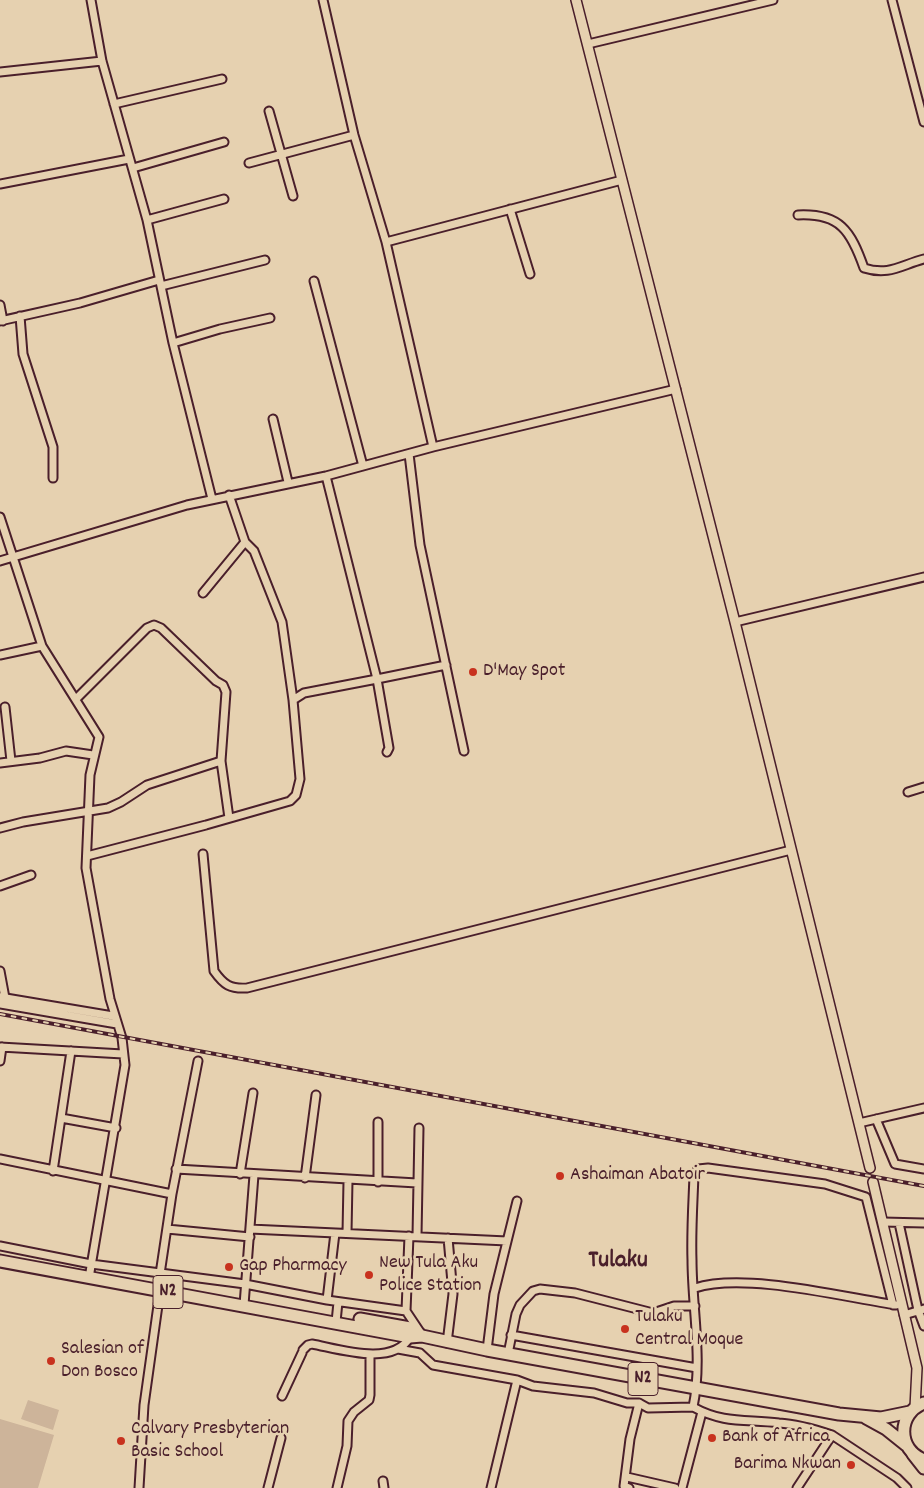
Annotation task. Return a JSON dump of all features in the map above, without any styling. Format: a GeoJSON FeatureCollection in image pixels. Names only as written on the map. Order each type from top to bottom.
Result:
{"type":"FeatureCollection","features":[{"type":"Feature","properties":{"kind":"main road","name":"N2"},"geometry":{"type":"LineString","coordinates":[[0,1261],[336,1322],[349,1319],[393,1324],[410,1328],[416,1336],[447,1343],[864,1417],[889,1417],[916,1408]]}},
{"type":"Feature","properties":{"kind":"main road"},"geometry":{"type":"LineString","coordinates":[[916,1408],[904,1425],[910,1450],[924,1468]]}},
{"type":"Feature","properties":{"kind":"main road","name":"N2"},"geometry":{"type":"LineString","coordinates":[[864,1417],[886,1429],[924,1460]]}},
{"type":"Feature","properties":{"kind":"street"},"geometry":{"type":"LineString","coordinates":[[91,0],[102,61],[147,220],[173,343],[212,499]]}},
{"type":"Feature","properties":{"kind":"street"},"geometry":{"type":"LineString","coordinates":[[323,0],[354,135],[386,242],[433,448]]}},
{"type":"Feature","properties":{"kind":"street"},"geometry":{"type":"LineString","coordinates":[[576,0],[676,389],[699,488],[735,622],[870,1168]]}},
{"type":"Feature","properties":{"kind":"street"},"geometry":{"type":"LineString","coordinates":[[588,44],[773,0]]}},
{"type":"Feature","properties":{"kind":"street"},"geometry":{"type":"LineString","coordinates":[[892,0],[924,122]]}},
{"type":"Feature","properties":{"kind":"street"},"geometry":{"type":"LineString","coordinates":[[0,72],[102,61]]}},
{"type":"Feature","properties":{"kind":"street"},"geometry":{"type":"LineString","coordinates":[[114,104],[222,79]]}},
{"type":"Feature","properties":{"kind":"street"},"geometry":{"type":"LineString","coordinates":[[269,111],[293,196]]}},
{"type":"Feature","properties":{"kind":"street"},"geometry":{"type":"LineString","coordinates":[[249,163],[354,135]]}},
{"type":"Feature","properties":{"kind":"street"},"geometry":{"type":"LineString","coordinates":[[133,168],[224,142]]}},
{"type":"Feature","properties":{"kind":"street"},"geometry":{"type":"LineString","coordinates":[[0,184],[129,159]]}},
{"type":"Feature","properties":{"kind":"street"},"geometry":{"type":"LineString","coordinates":[[386,242],[622,180]]}},
{"type":"Feature","properties":{"kind":"street"},"geometry":{"type":"LineString","coordinates":[[147,220],[224,199]]}},
{"type":"Feature","properties":{"kind":"street"},"geometry":{"type":"LineString","coordinates":[[510,209],[530,274]]}},
{"type":"Feature","properties":{"kind":"street"},"geometry":{"type":"LineString","coordinates":[[798,215],[817,214],[844,227],[855,241],[864,268],[880,272],[895,269],[924,258]]}},
{"type":"Feature","properties":{"kind":"street"},"geometry":{"type":"LineString","coordinates":[[0,305],[2,321],[265,260]]}},
{"type":"Feature","properties":{"kind":"street"},"geometry":{"type":"LineString","coordinates":[[314,281],[363,466]]}},
{"type":"Feature","properties":{"kind":"street"},"geometry":{"type":"LineString","coordinates":[[20,316],[24,354],[53,446],[53,478]]}},
{"type":"Feature","properties":{"kind":"street"},"geometry":{"type":"LineString","coordinates":[[173,343],[270,318]]}},
{"type":"Feature","properties":{"kind":"street"},"geometry":{"type":"LineString","coordinates":[[0,561],[145,516],[229,495],[326,476],[676,389]]}},
{"type":"Feature","properties":{"kind":"street"},"geometry":{"type":"LineString","coordinates":[[273,419],[288,482]]}},
{"type":"Feature","properties":{"kind":"street"},"geometry":{"type":"LineString","coordinates":[[409,454],[420,545],[464,751]]}},
{"type":"Feature","properties":{"kind":"street"},"geometry":{"type":"LineString","coordinates":[[326,476],[377,679],[389,748],[387,752]]}},
{"type":"Feature","properties":{"kind":"street"},"geometry":{"type":"LineString","coordinates":[[86,856],[230,818],[290,800],[296,795],[300,779],[293,700],[282,622],[254,551],[245,542],[229,495]]}},
{"type":"Feature","properties":{"kind":"street"},"geometry":{"type":"LineString","coordinates":[[0,517],[42,646],[99,737],[93,755],[88,811],[87,879],[113,1016],[117,1024],[123,1054],[125,1072],[89,1278]]}},
{"type":"Feature","properties":{"kind":"street"},"geometry":{"type":"LineString","coordinates":[[203,593],[245,542]]}},
{"type":"Feature","properties":{"kind":"street"},"geometry":{"type":"LineString","coordinates":[[735,622],[924,577]]}},
{"type":"Feature","properties":{"kind":"street"},"geometry":{"type":"LineString","coordinates":[[76,699],[148,628],[154,625],[223,685],[226,692],[221,761],[230,818]]}},
{"type":"Feature","properties":{"kind":"street"},"geometry":{"type":"LineString","coordinates":[[0,655],[42,646]]}},
{"type":"Feature","properties":{"kind":"street"},"geometry":{"type":"LineString","coordinates":[[293,700],[304,693],[446,664]]}},
{"type":"Feature","properties":{"kind":"street"},"geometry":{"type":"LineString","coordinates":[[5,707],[12,761]]}},
{"type":"Feature","properties":{"kind":"street"},"geometry":{"type":"LineString","coordinates":[[0,763],[66,751],[93,755]]}},
{"type":"Feature","properties":{"kind":"street"},"geometry":{"type":"LineString","coordinates":[[0,828],[115,805],[147,785],[221,761]]}},
{"type":"Feature","properties":{"kind":"street"},"geometry":{"type":"LineString","coordinates":[[908,792],[924,787]]}},
{"type":"Feature","properties":{"kind":"street"},"geometry":{"type":"LineString","coordinates":[[203,854],[214,971],[224,985],[235,989],[247,988],[791,850]]}},
{"type":"Feature","properties":{"kind":"street"},"geometry":{"type":"LineString","coordinates":[[0,886],[31,875]]}},
{"type":"Feature","properties":{"kind":"street"},"geometry":{"type":"LineString","coordinates":[[0,971],[2,998],[113,1016]]}},
{"type":"Feature","properties":{"kind":"street"},"geometry":{"type":"LineString","coordinates":[[0,1004],[117,1024]]}},
{"type":"Feature","properties":{"kind":"street"},"geometry":{"type":"LineString","coordinates":[[0,1061],[1,1047],[123,1054]]}},
{"type":"Feature","properties":{"kind":"street"},"geometry":{"type":"LineString","coordinates":[[53,1171],[71,1051]]}},
{"type":"Feature","properties":{"kind":"street"},"geometry":{"type":"LineString","coordinates":[[160,1274],[176,1169],[198,1061]]}},
{"type":"Feature","properties":{"kind":"street"},"geometry":{"type":"LineString","coordinates":[[240,1174],[253,1093]]}},
{"type":"Feature","properties":{"kind":"street"},"geometry":{"type":"LineString","coordinates":[[305,1178],[316,1095]]}},
{"type":"Feature","properties":{"kind":"street"},"geometry":{"type":"LineString","coordinates":[[859,1123],[924,1108]]}},
{"type":"Feature","properties":{"kind":"street"},"geometry":{"type":"LineString","coordinates":[[61,1118],[116,1128]]}},
{"type":"Feature","properties":{"kind":"street"},"geometry":{"type":"LineString","coordinates":[[876,1119],[895,1164],[924,1169]]}},
{"type":"Feature","properties":{"kind":"street"},"geometry":{"type":"LineString","coordinates":[[378,1122],[378,1182]]}},
{"type":"Feature","properties":{"kind":"street"},"geometry":{"type":"LineString","coordinates":[[417,1236],[419,1128]]}},
{"type":"Feature","properties":{"kind":"street"},"geometry":{"type":"LineString","coordinates":[[0,1159],[172,1194]]}},
{"type":"Feature","properties":{"kind":"street"},"geometry":{"type":"LineString","coordinates":[[693,1407],[697,1388],[692,1262],[694,1175],[698,1169],[708,1168],[825,1184],[866,1197],[917,1368],[916,1408]]}},
{"type":"Feature","properties":{"kind":"street"},"geometry":{"type":"LineString","coordinates":[[176,1169],[348,1181],[417,1183]]}},
{"type":"Feature","properties":{"kind":"street"},"geometry":{"type":"LineString","coordinates":[[244,1305],[254,1175]]}},
{"type":"Feature","properties":{"kind":"street"},"geometry":{"type":"LineString","coordinates":[[346,1233],[348,1181]]}},
{"type":"Feature","properties":{"kind":"street"},"geometry":{"type":"LineString","coordinates":[[873,1182],[899,1308]]}},
{"type":"Feature","properties":{"kind":"street"},"geometry":{"type":"LineString","coordinates":[[487,1350],[492,1304],[517,1201]]}},
{"type":"Feature","properties":{"kind":"street"},"geometry":{"type":"LineString","coordinates":[[882,1222],[924,1223]]}},
{"type":"Feature","properties":{"kind":"street"},"geometry":{"type":"LineString","coordinates":[[899,1223],[924,1326]]}},
{"type":"Feature","properties":{"kind":"street"},"geometry":{"type":"LineString","coordinates":[[250,1228],[507,1241]]}},
{"type":"Feature","properties":{"kind":"street"},"geometry":{"type":"LineString","coordinates":[[167,1230],[250,1237]]}},
{"type":"Feature","properties":{"kind":"street"},"geometry":{"type":"LineString","coordinates":[[327,1300],[336,1233]]}},
{"type":"Feature","properties":{"kind":"street"},"geometry":{"type":"LineString","coordinates":[[398,1349],[416,1336],[406,1311],[409,1236]]}},
{"type":"Feature","properties":{"kind":"street"},"geometry":{"type":"LineString","coordinates":[[447,1343],[453,1294],[448,1238]]}},
{"type":"Feature","properties":{"kind":"street"},"geometry":{"type":"LineString","coordinates":[[0,1246],[91,1264],[246,1284],[338,1302],[406,1311]]}},
{"type":"Feature","properties":{"kind":"street"},"geometry":{"type":"LineString","coordinates":[[694,1288],[760,1284],[899,1308],[921,1309]]}},
{"type":"Feature","properties":{"kind":"street"},"geometry":{"type":"LineString","coordinates":[[508,1354],[511,1335],[520,1305],[533,1291],[540,1289],[575,1293],[653,1313],[674,1306],[695,1306]]}},
{"type":"Feature","properties":{"kind":"street"},"geometry":{"type":"LineString","coordinates":[[139,1488],[146,1387],[160,1291]]}},
{"type":"Feature","properties":{"kind":"street"},"geometry":{"type":"LineString","coordinates":[[336,1322],[338,1302]]}},
{"type":"Feature","properties":{"kind":"street"},"geometry":{"type":"LineString","coordinates":[[511,1335],[697,1368]]}},
{"type":"Feature","properties":{"kind":"street"},"geometry":{"type":"LineString","coordinates":[[282,1396],[308,1344],[370,1354],[398,1349],[420,1353],[433,1365],[517,1380],[533,1386],[594,1392],[626,1403],[639,1403],[648,1408],[693,1407],[720,1419],[778,1422],[800,1426],[832,1435],[897,1478],[907,1488]]}},
{"type":"Feature","properties":{"kind":"street"},"geometry":{"type":"LineString","coordinates":[[337,1488],[347,1446],[348,1421],[354,1412],[369,1400],[370,1354]]}},
{"type":"Feature","properties":{"kind":"street"},"geometry":{"type":"LineString","coordinates":[[917,1368],[924,1378]]}},
{"type":"Feature","properties":{"kind":"street"},"geometry":{"type":"LineString","coordinates":[[491,1488],[517,1380]]}},
{"type":"Feature","properties":{"kind":"street"},"geometry":{"type":"LineString","coordinates":[[626,1487],[630,1439],[639,1403]]}},
{"type":"Feature","properties":{"kind":"street"},"geometry":{"type":"LineString","coordinates":[[682,1488],[702,1412]]}},
{"type":"Feature","properties":{"kind":"street"},"geometry":{"type":"LineString","coordinates":[[797,1488],[832,1435]]}},
{"type":"Feature","properties":{"kind":"street"},"geometry":{"type":"LineString","coordinates":[[268,1488],[281,1438]]}},
{"type":"Feature","properties":{"kind":"street"},"geometry":{"type":"LineString","coordinates":[[627,1476],[675,1488]]}},
{"type":"Feature","properties":{"kind":"shaded area"},"geometry":{"type":"Polygon","coordinates":[[[28,1400],[59,1410],[53,1430],[21,1419],[28,1400]]]}},
{"type":"Feature","properties":{"kind":"shaded area"},"geometry":{"type":"Polygon","coordinates":[[[0,1419],[54,1435],[38,1488],[0,1488],[0,1419]]]}},
{"type":"Feature","properties":{"kind":"railway"},"geometry":{"type":"LineString","coordinates":[[0,1014],[924,1186]]}},
{"type":"Feature","properties":{"kind":"place","name":"D'May Spot"},"geometry":{"type":"Point","coordinates":[473,672]}},
{"type":"Feature","properties":{"kind":"place","name":"Ashaiman Abatoir"},"geometry":{"type":"Point","coordinates":[560,1176]}},
{"type":"Feature","properties":{"kind":"place","name":"Gap Pharmacy"},"geometry":{"type":"Point","coordinates":[229,1267]}},
{"type":"Feature","properties":{"kind":"place","name":"New Tula Aku Police Station"},"geometry":{"type":"Point","coordinates":[369,1275]}},
{"type":"Feature","properties":{"kind":"place","name":"Tulaku Central Moque"},"geometry":{"type":"Point","coordinates":[625,1329]}},
{"type":"Feature","properties":{"kind":"place","name":"Salesian of Don Bosco"},"geometry":{"type":"Point","coordinates":[51,1361]}},
{"type":"Feature","properties":{"kind":"place","name":"Bank of Africa"},"geometry":{"type":"Point","coordinates":[712,1438]}},
{"type":"Feature","properties":{"kind":"place","name":"Calvary Presbyterian Basic School"},"geometry":{"type":"Point","coordinates":[121,1441]}},
{"type":"Feature","properties":{"kind":"place","name":"Barima Nkwan"},"geometry":{"type":"Point","coordinates":[851,1465]}},
{"type":"Feature","properties":{"kind":"district","name":"Tulaku"},"geometry":{"type":"Point","coordinates":[618,1263]}}]}
